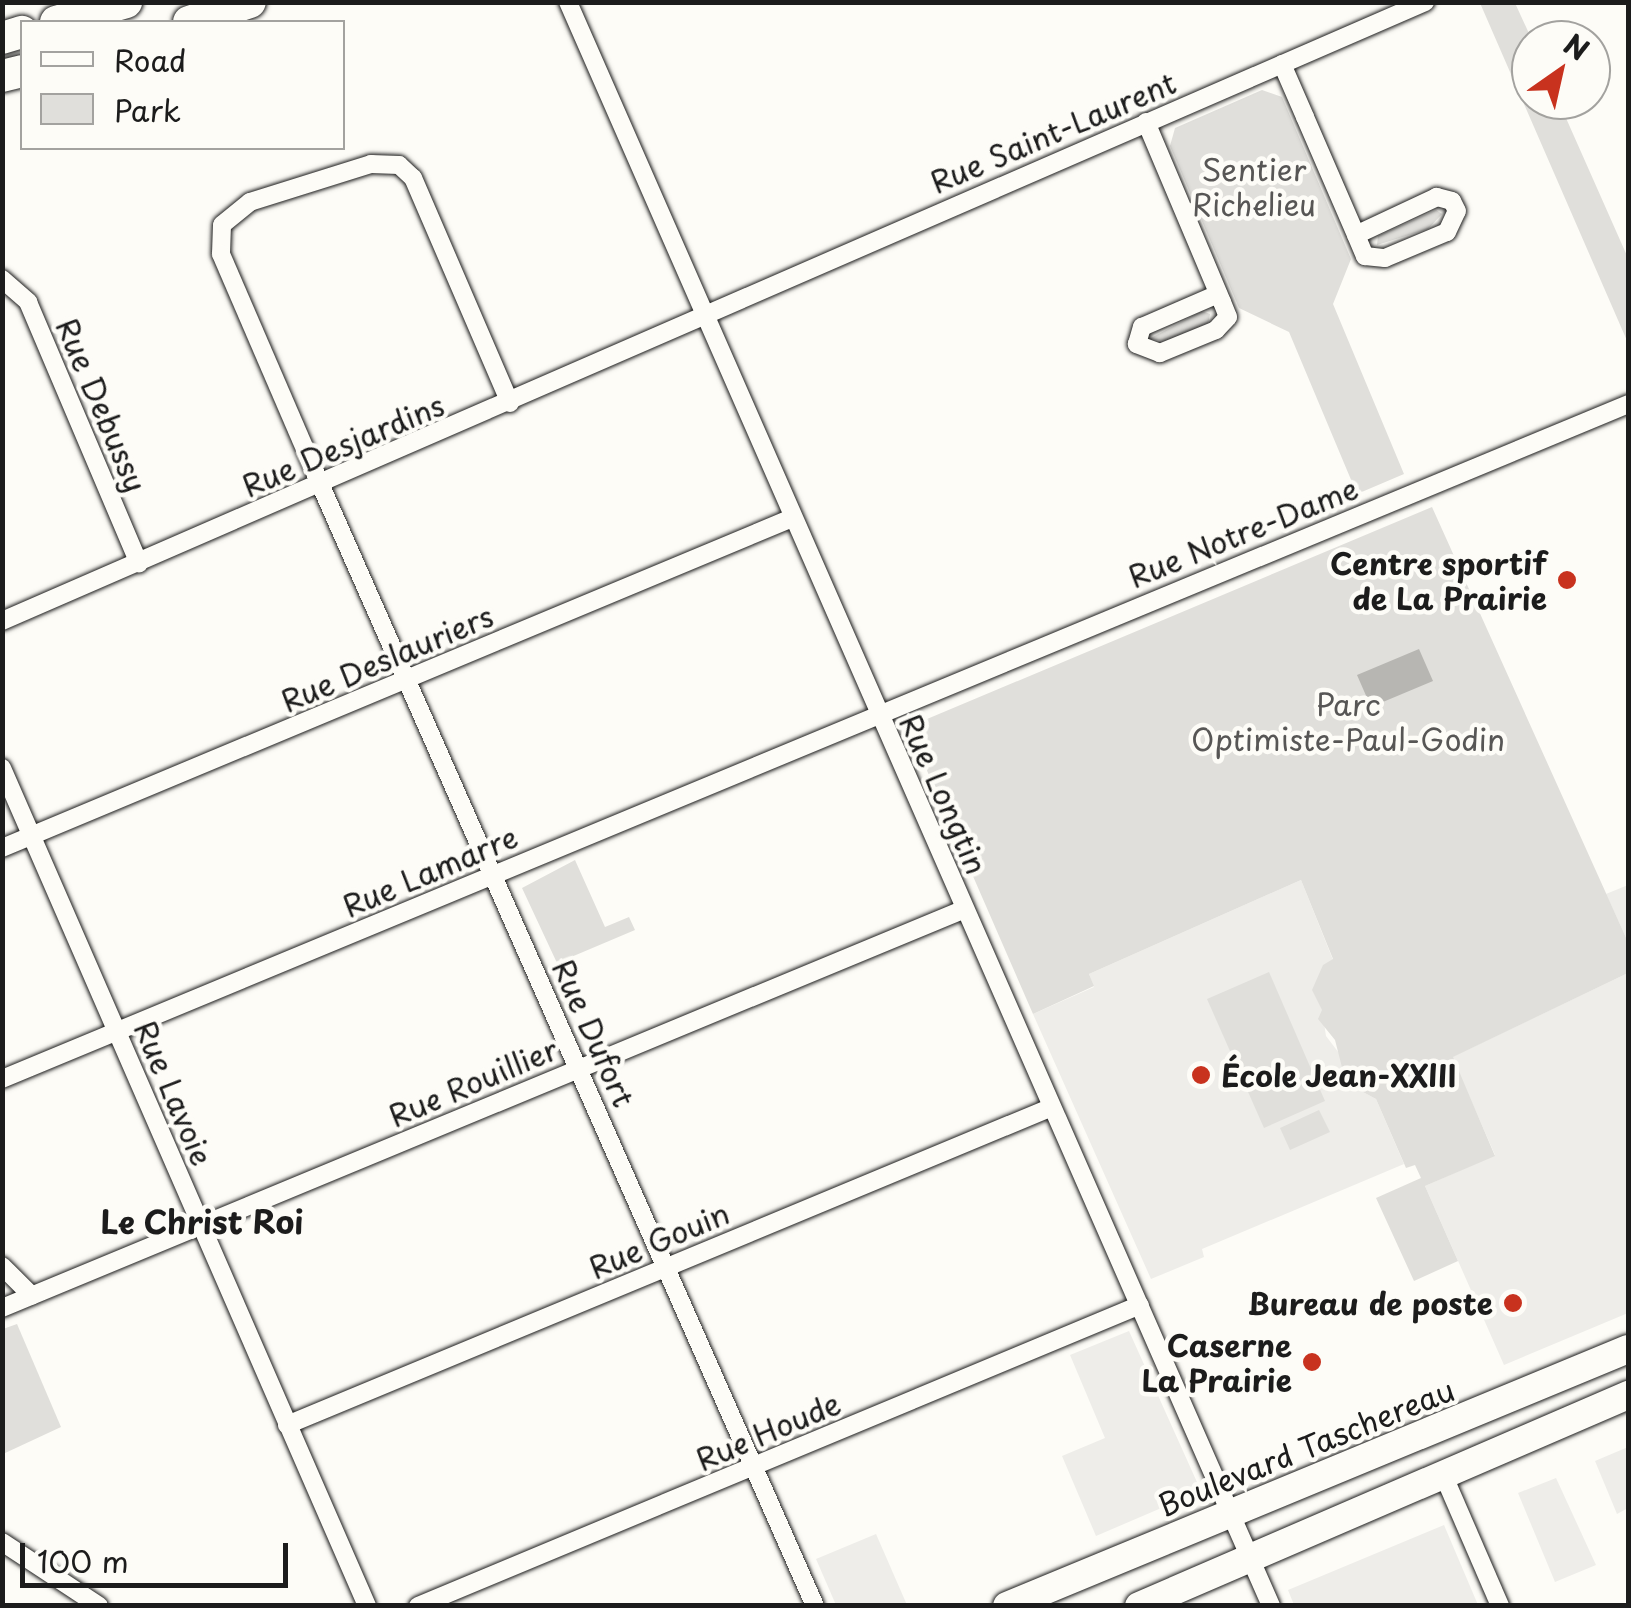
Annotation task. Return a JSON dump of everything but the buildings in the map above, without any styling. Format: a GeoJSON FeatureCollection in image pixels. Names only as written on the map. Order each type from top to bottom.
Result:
{"type":"FeatureCollection","features":[{"type":"Feature","properties":{"kind":"highway"},"geometry":{"type":"LineString","coordinates":[[63,20],[126,2]]}},
{"type":"Feature","properties":{"kind":"highway"},"geometry":{"type":"LineString","coordinates":[[195,20],[250,2]]}},
{"type":"Feature","properties":{"kind":"main road","name":"Boulevard Taschereau"},"geometry":{"type":"LineString","coordinates":[[1007,1606],[1042,1599],[1231,1513],[1628,1349]]}},
{"type":"Feature","properties":{"kind":"main road"},"geometry":{"type":"LineString","coordinates":[[1139,1606],[1628,1395]]}},
{"type":"Feature","properties":{"kind":"street","name":"Rue Longtin"},"geometry":{"type":"LineString","coordinates":[[568,2],[1271,1606]]}},
{"type":"Feature","properties":{"kind":"street","name":"Rue Saint-Laurent"},"geometry":{"type":"LineString","coordinates":[[705,318],[1425,2]]}},
{"type":"Feature","properties":{"kind":"street"},"geometry":{"type":"LineString","coordinates":[[1282,64],[1356,235],[1369,259],[1386,258],[1446,232],[1457,211],[1446,198],[1437,197],[1356,235]]}},
{"type":"Feature","properties":{"kind":"street"},"geometry":{"type":"LineString","coordinates":[[1146,122],[1228,317],[1222,327],[1160,353],[1137,344],[1142,327],[1218,294]]}},
{"type":"Feature","properties":{"kind":"street","name":"Rue Dufort"},"geometry":{"type":"LineString","coordinates":[[510,403],[407,171],[390,162],[371,164],[239,207],[218,234],[221,254],[815,1606]]}},
{"type":"Feature","properties":{"kind":"street","name":"Rue Debussy"},"geometry":{"type":"LineString","coordinates":[[2,279],[28,302],[139,563]]}},
{"type":"Feature","properties":{"kind":"street","name":"Rue Desjardins"},"geometry":{"type":"LineString","coordinates":[[2,621],[705,318]]}},
{"type":"Feature","properties":{"kind":"street","name":"Rue Notre-Dame"},"geometry":{"type":"LineString","coordinates":[[879,714],[1628,404]]}},
{"type":"Feature","properties":{"kind":"street","name":"Rue Deslauriers"},"geometry":{"type":"LineString","coordinates":[[2,848],[792,518]]}},
{"type":"Feature","properties":{"kind":"street","name":"Rue Lamarre"},"geometry":{"type":"LineString","coordinates":[[2,1078],[879,714]]}},
{"type":"Feature","properties":{"kind":"street","name":"Rue Lavoie"},"geometry":{"type":"LineString","coordinates":[[2,768],[367,1606]]}},
{"type":"Feature","properties":{"kind":"street","name":"Rue Rouillier"},"geometry":{"type":"LineString","coordinates":[[2,1308],[964,909]]}},
{"type":"Feature","properties":{"kind":"street","name":"Rue Gouin"},"geometry":{"type":"LineString","coordinates":[[287,1425],[1052,1107]]}},
{"type":"Feature","properties":{"kind":"street"},"geometry":{"type":"LineString","coordinates":[[2,1266],[32,1296]]}},
{"type":"Feature","properties":{"kind":"street","name":"Rue Houde"},"geometry":{"type":"LineString","coordinates":[[418,1606],[1140,1305]]}},
{"type":"Feature","properties":{"kind":"street"},"geometry":{"type":"LineString","coordinates":[[1443,1474],[1500,1606]]}},
{"type":"Feature","properties":{"kind":"street"},"geometry":{"type":"LineString","coordinates":[[2,1542],[100,1606]]}},
{"type":"Feature","properties":{"kind":"shaded area"},"geometry":{"type":"Polygon","coordinates":[[[1419,649],[1433,681],[1371,707],[1357,675],[1419,649]]]}},
{"type":"Feature","properties":{"kind":"shaded area","name":"École Jean-XXIII"},"geometry":{"type":"Polygon","coordinates":[[[1301,880],[1333,960],[1322,1010],[1326,1036],[1342,1057],[1346,1083],[1376,1099],[1404,1164],[1202,1249],[1204,1257],[1151,1279],[1033,1014],[1094,987],[1089,974],[1301,880]]]}},
{"type":"Feature","properties":{"kind":"shaded area"},"geometry":{"type":"Polygon","coordinates":[[[1628,885],[1628,942],[1606,894],[1628,885]]]}},
{"type":"Feature","properties":{"kind":"shaded area"},"geometry":{"type":"Polygon","coordinates":[[[1628,973],[1628,1313],[1504,1365],[1425,1186],[1495,1155],[1452,1057],[1628,973]]]}},
{"type":"Feature","properties":{"kind":"shaded area"},"geometry":{"type":"Polygon","coordinates":[[[1129,1331],[1201,1491],[1096,1536],[1062,1456],[1105,1438],[1070,1355],[1129,1331]]]}},
{"type":"Feature","properties":{"kind":"shaded area"},"geometry":{"type":"Polygon","coordinates":[[[1628,1447],[1628,1508],[1617,1514],[1595,1461],[1628,1447]]]}},
{"type":"Feature","properties":{"kind":"shaded area"},"geometry":{"type":"Polygon","coordinates":[[[1556,1478],[1596,1565],[1555,1582],[1518,1493],[1556,1478]]]}},
{"type":"Feature","properties":{"kind":"shaded area"},"geometry":{"type":"Polygon","coordinates":[[[1444,1525],[1478,1605],[1294,1605],[1288,1590],[1444,1525]]]}},
{"type":"Feature","properties":{"kind":"shaded area"},"geometry":{"type":"Polygon","coordinates":[[[876,1534],[907,1605],[836,1605],[816,1559],[876,1534]]]}},
{"type":"Feature","properties":{"kind":"green space"},"geometry":{"type":"Polygon","coordinates":[[[1480,3],[1515,3],[1523,20],[1511,20],[1511,74],[1480,3]]]}},
{"type":"Feature","properties":{"kind":"green space","name":"Sentier Richelieu"},"geometry":{"type":"Polygon","coordinates":[[[1262,90],[1282,97],[1351,259],[1333,304],[1404,474],[1357,494],[1289,332],[1239,308],[1170,146],[1175,128],[1262,90]]]}},
{"type":"Feature","properties":{"kind":"green space"},"geometry":{"type":"Polygon","coordinates":[[[1531,120],[1567,120],[1628,258],[1628,343],[1531,120]]]}},
{"type":"Feature","properties":{"kind":"green space"},"geometry":{"type":"Polygon","coordinates":[[[1436,210],[1442,214],[1428,229],[1377,245],[1378,236],[1436,210]]]}},
{"type":"Feature","properties":{"kind":"green space"},"geometry":{"type":"Polygon","coordinates":[[[1202,311],[1210,314],[1208,324],[1165,341],[1149,339],[1202,311]]]}},
{"type":"Feature","properties":{"kind":"green space","name":"Parc Optimiste-Paul-Godin"},"geometry":{"type":"Polygon","coordinates":[[[1432,507],[1628,942],[1628,973],[1453,1057],[1495,1156],[1425,1186],[1458,1261],[1414,1281],[1376,1198],[1421,1178],[1415,1165],[1406,1168],[1376,1099],[1346,1083],[1335,1040],[1318,1019],[1322,1010],[1312,990],[1323,965],[1333,959],[1301,880],[1089,974],[1094,986],[1033,1014],[908,727],[1432,507]]]}},
{"type":"Feature","properties":{"kind":"green space"},"geometry":{"type":"Polygon","coordinates":[[[575,860],[605,927],[629,917],[635,930],[557,963],[522,888],[575,860]]]}},
{"type":"Feature","properties":{"kind":"green space"},"geometry":{"type":"Polygon","coordinates":[[[1269,972],[1325,1101],[1264,1128],[1207,999],[1269,972]]]}},
{"type":"Feature","properties":{"kind":"green space"},"geometry":{"type":"Polygon","coordinates":[[[1319,1110],[1330,1132],[1290,1150],[1280,1128],[1319,1110]]]}},
{"type":"Feature","properties":{"kind":"green space"},"geometry":{"type":"Polygon","coordinates":[[[17,1324],[61,1427],[3,1454],[3,1329],[17,1324]]]}},
{"type":"Feature","properties":{"kind":"place","name":"Centre sportif de La Prairie"},"geometry":{"type":"Point","coordinates":[1567,580]}},
{"type":"Feature","properties":{"kind":"place","name":"École Jean-XXIII"},"geometry":{"type":"Point","coordinates":[1201,1075]}},
{"type":"Feature","properties":{"kind":"place","name":"Bureau de poste"},"geometry":{"type":"Point","coordinates":[1513,1303]}},
{"type":"Feature","properties":{"kind":"place","name":"Caserne La Prairie"},"geometry":{"type":"Point","coordinates":[1312,1362]}},
{"type":"Feature","properties":{"kind":"district","name":"Le Christ Roi"},"geometry":{"type":"Point","coordinates":[202,1221]}}]}
